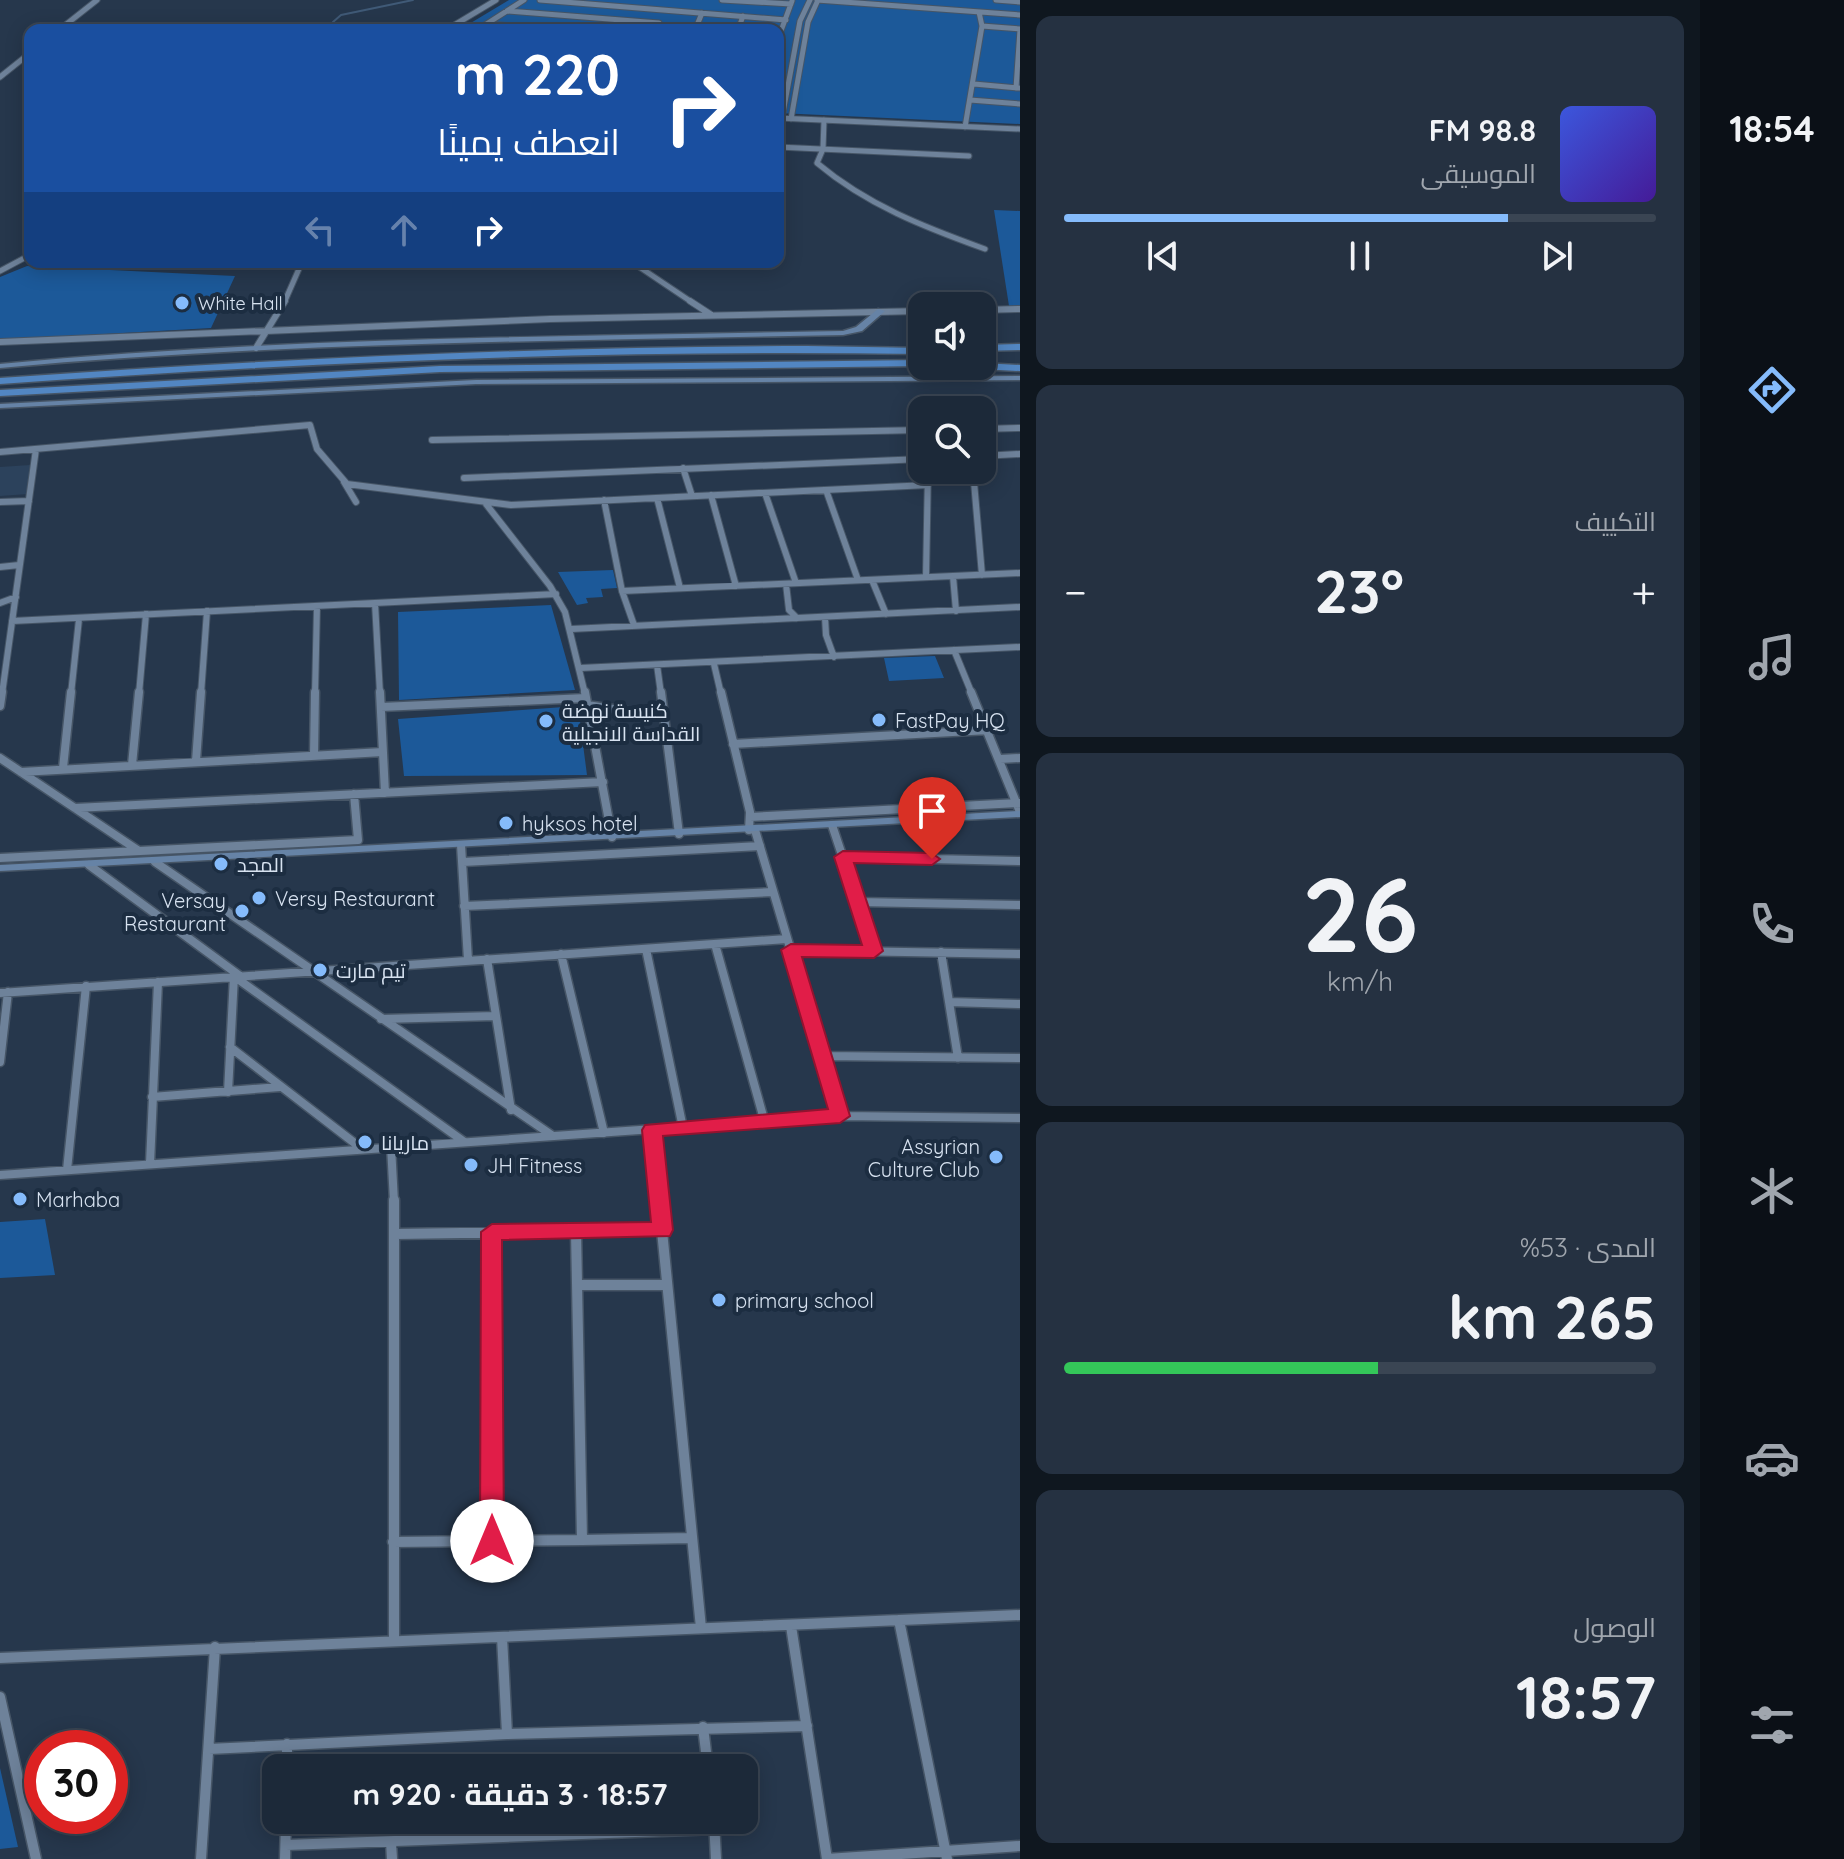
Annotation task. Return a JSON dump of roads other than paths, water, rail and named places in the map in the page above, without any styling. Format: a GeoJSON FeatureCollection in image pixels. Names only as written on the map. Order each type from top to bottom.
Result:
{"type":"FeatureCollection","features":[{"type":"Feature","properties":{"kind":"highway"},"geometry":{"type":"LineString","coordinates":[[996,349],[1020,347]]}},
{"type":"Feature","properties":{"kind":"highway"},"geometry":{"type":"LineString","coordinates":[[0,381],[389,359],[908,350]]}},
{"type":"Feature","properties":{"kind":"highway"},"geometry":{"type":"LineString","coordinates":[[996,351],[1020,353]]}},
{"type":"Feature","properties":{"kind":"highway"},"geometry":{"type":"LineString","coordinates":[[0,393],[440,369],[908,363]]}},
{"type":"Feature","properties":{"kind":"highway"},"geometry":{"type":"LineString","coordinates":[[996,365],[1020,366]]}},
{"type":"Feature","properties":{"kind":"street"},"geometry":{"type":"LineString","coordinates":[[67,24],[97,0]]}},
{"type":"Feature","properties":{"kind":"street"},"geometry":{"type":"LineString","coordinates":[[456,24],[496,0]]}},
{"type":"Feature","properties":{"kind":"street"},"geometry":{"type":"LineString","coordinates":[[487,24],[524,0]]}},
{"type":"Feature","properties":{"kind":"street"},"geometry":{"type":"LineString","coordinates":[[540,0],[614,3],[649,9],[786,20]]}},
{"type":"Feature","properties":{"kind":"street"},"geometry":{"type":"LineString","coordinates":[[649,9],[653,0]]}},
{"type":"Feature","properties":{"kind":"street"},"geometry":{"type":"LineString","coordinates":[[722,0],[792,2],[784,25]]}},
{"type":"Feature","properties":{"kind":"street"},"geometry":{"type":"LineString","coordinates":[[784,89],[800,21],[810,0]]}},
{"type":"Feature","properties":{"kind":"street"},"geometry":{"type":"LineString","coordinates":[[791,119],[808,22],[818,0],[1020,15]]}},
{"type":"Feature","properties":{"kind":"street"},"geometry":{"type":"LineString","coordinates":[[905,7],[907,0]]}},
{"type":"Feature","properties":{"kind":"street"},"geometry":{"type":"LineString","coordinates":[[944,9],[945,0]]}},
{"type":"Feature","properties":{"kind":"street"},"geometry":{"type":"LineString","coordinates":[[996,0],[1020,2]]}},
{"type":"Feature","properties":{"kind":"street"},"geometry":{"type":"LineString","coordinates":[[507,11],[659,23],[666,10]]}},
{"type":"Feature","properties":{"kind":"street"},"geometry":{"type":"LineString","coordinates":[[965,127],[982,26],[979,12]]}},
{"type":"Feature","properties":{"kind":"street"},"geometry":{"type":"LineString","coordinates":[[697,24],[702,13]]}},
{"type":"Feature","properties":{"kind":"street"},"geometry":{"type":"LineString","coordinates":[[740,24],[743,16]]}},
{"type":"Feature","properties":{"kind":"street"},"geometry":{"type":"LineString","coordinates":[[974,84],[1018,88],[1020,29],[982,26]]}},
{"type":"Feature","properties":{"kind":"street"},"geometry":{"type":"LineString","coordinates":[[0,77],[24,58]]}},
{"type":"Feature","properties":{"kind":"street"},"geometry":{"type":"LineString","coordinates":[[970,100],[1020,104]]}},
{"type":"Feature","properties":{"kind":"street"},"geometry":{"type":"LineString","coordinates":[[784,118],[1020,129]]}},
{"type":"Feature","properties":{"kind":"street"},"geometry":{"type":"LineString","coordinates":[[824,120],[823,149],[817,163],[842,184],[896,216],[985,249]]}},
{"type":"Feature","properties":{"kind":"street"},"geometry":{"type":"LineString","coordinates":[[784,147],[969,156]]}},
{"type":"Feature","properties":{"kind":"street"},"geometry":{"type":"LineString","coordinates":[[0,271],[24,258]]}},
{"type":"Feature","properties":{"kind":"street"},"geometry":{"type":"LineString","coordinates":[[256,348],[270,329],[299,268]]}},
{"type":"Feature","properties":{"kind":"street"},"geometry":{"type":"LineString","coordinates":[[641,268],[710,314]]}},
{"type":"Feature","properties":{"kind":"street"},"geometry":{"type":"LineString","coordinates":[[996,310],[1020,309]]}},
{"type":"Feature","properties":{"kind":"street"},"geometry":{"type":"LineString","coordinates":[[0,366],[256,348],[554,337],[843,333],[859,329],[881,311]]}},
{"type":"Feature","properties":{"kind":"street"},"geometry":{"type":"LineString","coordinates":[[0,342],[270,329],[710,314],[908,311]]}},
{"type":"Feature","properties":{"kind":"street"},"geometry":{"type":"LineString","coordinates":[[0,406],[257,390],[518,380],[1020,378]]}},
{"type":"Feature","properties":{"kind":"street"},"geometry":{"type":"LineString","coordinates":[[0,452],[310,425],[317,449],[356,502]]}},
{"type":"Feature","properties":{"kind":"street"},"geometry":{"type":"LineString","coordinates":[[996,429],[1020,428]]}},
{"type":"Feature","properties":{"kind":"street"},"geometry":{"type":"LineString","coordinates":[[432,440],[908,430]]}},
{"type":"Feature","properties":{"kind":"street"},"geometry":{"type":"LineString","coordinates":[[0,706],[36,449]]}},
{"type":"Feature","properties":{"kind":"street"},"geometry":{"type":"LineString","coordinates":[[996,455],[1020,454]]}},
{"type":"Feature","properties":{"kind":"street"},"geometry":{"type":"LineString","coordinates":[[464,478],[908,460]]}},
{"type":"Feature","properties":{"kind":"street"},"geometry":{"type":"LineString","coordinates":[[683,468],[692,496]]}},
{"type":"Feature","properties":{"kind":"street"},"geometry":{"type":"LineString","coordinates":[[343,482],[362,489],[486,504],[928,485],[926,577]]}},
{"type":"Feature","properties":{"kind":"street"},"geometry":{"type":"LineString","coordinates":[[974,484],[982,575]]}},
{"type":"Feature","properties":{"kind":"street"},"geometry":{"type":"LineString","coordinates":[[826,490],[858,580]]}},
{"type":"Feature","properties":{"kind":"street"},"geometry":{"type":"LineString","coordinates":[[765,493],[796,583]]}},
{"type":"Feature","properties":{"kind":"street"},"geometry":{"type":"LineString","coordinates":[[711,495],[736,586]]}},
{"type":"Feature","properties":{"kind":"street"},"geometry":{"type":"LineString","coordinates":[[657,498],[680,588]]}},
{"type":"Feature","properties":{"kind":"street"},"geometry":{"type":"LineString","coordinates":[[604,500],[622,591],[634,625]]}},
{"type":"Feature","properties":{"kind":"street"},"geometry":{"type":"LineString","coordinates":[[0,502],[29,501]]}},
{"type":"Feature","properties":{"kind":"street"},"geometry":{"type":"LineString","coordinates":[[486,504],[556,594],[571,629],[612,837]]}},
{"type":"Feature","properties":{"kind":"street"},"geometry":{"type":"LineString","coordinates":[[0,566],[19,565]]}},
{"type":"Feature","properties":{"kind":"street"},"geometry":{"type":"LineString","coordinates":[[622,591],[1020,573]]}},
{"type":"Feature","properties":{"kind":"street"},"geometry":{"type":"LineString","coordinates":[[953,576],[956,611]]}},
{"type":"Feature","properties":{"kind":"street"},"geometry":{"type":"LineString","coordinates":[[872,580],[886,614]]}},
{"type":"Feature","properties":{"kind":"street"},"geometry":{"type":"LineString","coordinates":[[786,584],[789,610],[797,618]]}},
{"type":"Feature","properties":{"kind":"street"},"geometry":{"type":"LineString","coordinates":[[12,621],[556,594]]}},
{"type":"Feature","properties":{"kind":"street"},"geometry":{"type":"LineString","coordinates":[[0,603],[16,597]]}},
{"type":"Feature","properties":{"kind":"street"},"geometry":{"type":"LineString","coordinates":[[375,603],[385,793]]}},
{"type":"Feature","properties":{"kind":"street"},"geometry":{"type":"LineString","coordinates":[[314,755],[317,606]]}},
{"type":"Feature","properties":{"kind":"street"},"geometry":{"type":"LineString","coordinates":[[571,629],[1020,607]]}},
{"type":"Feature","properties":{"kind":"street"},"geometry":{"type":"LineString","coordinates":[[196,761],[207,611]]}},
{"type":"Feature","properties":{"kind":"street"},"geometry":{"type":"LineString","coordinates":[[132,765],[146,614]]}},
{"type":"Feature","properties":{"kind":"street"},"geometry":{"type":"LineString","coordinates":[[825,617],[826,635],[834,657]]}},
{"type":"Feature","properties":{"kind":"street"},"geometry":{"type":"LineString","coordinates":[[63,768],[79,619]]}},
{"type":"Feature","properties":{"kind":"street"},"geometry":{"type":"LineString","coordinates":[[580,668],[1020,647]]}},
{"type":"Feature","properties":{"kind":"street"},"geometry":{"type":"LineString","coordinates":[[954,650],[1019,808]]}},
{"type":"Feature","properties":{"kind":"street"},"geometry":{"type":"LineString","coordinates":[[714,664],[752,830],[760,846],[840,1116]]}},
{"type":"Feature","properties":{"kind":"street"},"geometry":{"type":"LineString","coordinates":[[657,665],[679,834]]}},
{"type":"Feature","properties":{"kind":"street"},"geometry":{"type":"LineString","coordinates":[[381,707],[586,702],[664,717]]}},
{"type":"Feature","properties":{"kind":"street"},"geometry":{"type":"LineString","coordinates":[[733,744],[989,730]]}},
{"type":"Feature","properties":{"kind":"street"},"geometry":{"type":"LineString","coordinates":[[21,772],[383,752]]}},
{"type":"Feature","properties":{"kind":"street"},"geometry":{"type":"LineString","coordinates":[[0,758],[139,851]]}},
{"type":"Feature","properties":{"kind":"street"},"geometry":{"type":"LineString","coordinates":[[1000,759],[1020,758]]}},
{"type":"Feature","properties":{"kind":"street"},"geometry":{"type":"LineString","coordinates":[[75,808],[603,782]]}},
{"type":"Feature","properties":{"kind":"street"},"geometry":{"type":"LineString","coordinates":[[0,858],[358,840],[354,794]]}},
{"type":"Feature","properties":{"kind":"street"},"geometry":{"type":"LineString","coordinates":[[750,817],[1019,808]]}},
{"type":"Feature","properties":{"kind":"street"},"geometry":{"type":"LineString","coordinates":[[0,868],[752,830],[1019,808]]}},
{"type":"Feature","properties":{"kind":"street"},"geometry":{"type":"LineString","coordinates":[[832,825],[874,951]]}},
{"type":"Feature","properties":{"kind":"street"},"geometry":{"type":"LineString","coordinates":[[461,845],[468,960]]}},
{"type":"Feature","properties":{"kind":"street"},"geometry":{"type":"LineString","coordinates":[[463,862],[760,846]]}},
{"type":"Feature","properties":{"kind":"street"},"geometry":{"type":"LineString","coordinates":[[843,857],[1020,861]]}},
{"type":"Feature","properties":{"kind":"street"},"geometry":{"type":"LineString","coordinates":[[155,862],[511,1110],[553,1136]]}},
{"type":"Feature","properties":{"kind":"street"},"geometry":{"type":"LineString","coordinates":[[89,865],[463,1141]]}},
{"type":"Feature","properties":{"kind":"street"},"geometry":{"type":"LineString","coordinates":[[464,906],[773,892]]}},
{"type":"Feature","properties":{"kind":"street"},"geometry":{"type":"LineString","coordinates":[[858,902],[1020,905]]}},
{"type":"Feature","properties":{"kind":"street"},"geometry":{"type":"LineString","coordinates":[[0,1062],[4,992],[787,939]]}},
{"type":"Feature","properties":{"kind":"street"},"geometry":{"type":"LineString","coordinates":[[715,944],[765,1123]]}},
{"type":"Feature","properties":{"kind":"street"},"geometry":{"type":"LineString","coordinates":[[646,949],[683,1128]]}},
{"type":"Feature","properties":{"kind":"street"},"geometry":{"type":"LineString","coordinates":[[791,950],[1020,954]]}},
{"type":"Feature","properties":{"kind":"street"},"geometry":{"type":"LineString","coordinates":[[941,952],[958,1058]]}},
{"type":"Feature","properties":{"kind":"street"},"geometry":{"type":"LineString","coordinates":[[561,954],[604,1133]]}},
{"type":"Feature","properties":{"kind":"street"},"geometry":{"type":"LineString","coordinates":[[487,959],[511,1110]]}},
{"type":"Feature","properties":{"kind":"street"},"geometry":{"type":"LineString","coordinates":[[228,1092],[237,976]]}},
{"type":"Feature","properties":{"kind":"street"},"geometry":{"type":"LineString","coordinates":[[150,1164],[158,982]]}},
{"type":"Feature","properties":{"kind":"street"},"geometry":{"type":"LineString","coordinates":[[67,1170],[86,986]]}},
{"type":"Feature","properties":{"kind":"street"},"geometry":{"type":"LineString","coordinates":[[949,1002],[1020,1004]]}},
{"type":"Feature","properties":{"kind":"street"},"geometry":{"type":"LineString","coordinates":[[380,1019],[496,1016]]}},
{"type":"Feature","properties":{"kind":"street"},"geometry":{"type":"LineString","coordinates":[[230,1047],[361,1148]]}},
{"type":"Feature","properties":{"kind":"street"},"geometry":{"type":"LineString","coordinates":[[822,1056],[1020,1058]]}},
{"type":"Feature","properties":{"kind":"street"},"geometry":{"type":"LineString","coordinates":[[152,1097],[280,1087]]}},
{"type":"Feature","properties":{"kind":"street"},"geometry":{"type":"LineString","coordinates":[[0,1175],[840,1116],[1020,1118]]}},
{"type":"Feature","properties":{"kind":"street"},"geometry":{"type":"LineString","coordinates":[[652,1130],[701,1628]]}},
{"type":"Feature","properties":{"kind":"street"},"geometry":{"type":"LineString","coordinates":[[391,1146],[396,1234],[394,1640]]}},
{"type":"Feature","properties":{"kind":"street"},"geometry":{"type":"LineString","coordinates":[[396,1234],[663,1230]]}},
{"type":"Feature","properties":{"kind":"street"},"geometry":{"type":"LineString","coordinates":[[492,1232],[492,1541]]}},
{"type":"Feature","properties":{"kind":"street"},"geometry":{"type":"LineString","coordinates":[[576,1232],[582,1540]]}},
{"type":"Feature","properties":{"kind":"street"},"geometry":{"type":"LineString","coordinates":[[578,1285],[667,1285]]}},
{"type":"Feature","properties":{"kind":"street"},"geometry":{"type":"LineString","coordinates":[[393,1542],[691,1538]]}},
{"type":"Feature","properties":{"kind":"street"},"geometry":{"type":"LineString","coordinates":[[0,1658],[1020,1615]]}},
{"type":"Feature","properties":{"kind":"street"},"geometry":{"type":"LineString","coordinates":[[899,1620],[946,1854]]}},
{"type":"Feature","properties":{"kind":"street"},"geometry":{"type":"LineString","coordinates":[[791,1626],[827,1859],[946,1854],[1020,1846]]}},
{"type":"Feature","properties":{"kind":"street"},"geometry":{"type":"LineString","coordinates":[[502,1637],[507,1734]]}},
{"type":"Feature","properties":{"kind":"street"},"geometry":{"type":"LineString","coordinates":[[201,1859],[215,1647]]}},
{"type":"Feature","properties":{"kind":"street"},"geometry":{"type":"LineString","coordinates":[[0,1697],[36,1859]]}},
{"type":"Feature","properties":{"kind":"street"},"geometry":{"type":"LineString","coordinates":[[209,1749],[507,1734],[807,1726]]}},
{"type":"Feature","properties":{"kind":"street"},"geometry":{"type":"LineString","coordinates":[[703,1727],[706,1754]]}},
{"type":"Feature","properties":{"kind":"street"},"geometry":{"type":"LineString","coordinates":[[287,1744],[287,1754]]}},
{"type":"Feature","properties":{"kind":"street"},"geometry":{"type":"LineString","coordinates":[[285,1859],[286,1834]]}},
{"type":"Feature","properties":{"kind":"street"},"geometry":{"type":"LineString","coordinates":[[286,1845],[535,1834]]}},
{"type":"Feature","properties":{"kind":"street"},"geometry":{"type":"LineString","coordinates":[[715,1834],[716,1859]]}},
{"type":"Feature","properties":{"kind":"street"},"geometry":{"type":"LineString","coordinates":[[391,1842],[392,1859]]}},
{"type":"Feature","properties":{"kind":"waterway"},"geometry":{"type":"LineString","coordinates":[[333,24],[341,15],[413,0]]}},
{"type":"Feature","properties":{"kind":"place","name":"White Hall"},"geometry":{"type":"Point","coordinates":[182,303]}},
{"type":"Feature","properties":{"kind":"place","name":"FastPay HQ"},"geometry":{"type":"Point","coordinates":[879,720]}},
{"type":"Feature","properties":{"kind":"place","name":"كنيسة نهضة القداسة الانجيلية"},"geometry":{"type":"Point","coordinates":[546,721]}},
{"type":"Feature","properties":{"kind":"place","name":"hyksos hotel"},"geometry":{"type":"Point","coordinates":[506,823]}},
{"type":"Feature","properties":{"kind":"place","name":"المجد"},"geometry":{"type":"Point","coordinates":[221,864]}},
{"type":"Feature","properties":{"kind":"place","name":"Versy Restaurant"},"geometry":{"type":"Point","coordinates":[259,898]}},
{"type":"Feature","properties":{"kind":"place","name":"Versay Restaurant"},"geometry":{"type":"Point","coordinates":[242,911]}},
{"type":"Feature","properties":{"kind":"place","name":"تيم مارت"},"geometry":{"type":"Point","coordinates":[320,970]}},
{"type":"Feature","properties":{"kind":"place","name":"ماريانا"},"geometry":{"type":"Point","coordinates":[365,1142]}},
{"type":"Feature","properties":{"kind":"place","name":"Assyrian Culture Club"},"geometry":{"type":"Point","coordinates":[996,1157]}},
{"type":"Feature","properties":{"kind":"place","name":"JH Fitness"},"geometry":{"type":"Point","coordinates":[471,1165]}},
{"type":"Feature","properties":{"kind":"place","name":"Marhaba"},"geometry":{"type":"Point","coordinates":[20,1199]}},
{"type":"Feature","properties":{"kind":"place","name":"primary school"},"geometry":{"type":"Point","coordinates":[719,1300]}}]}
